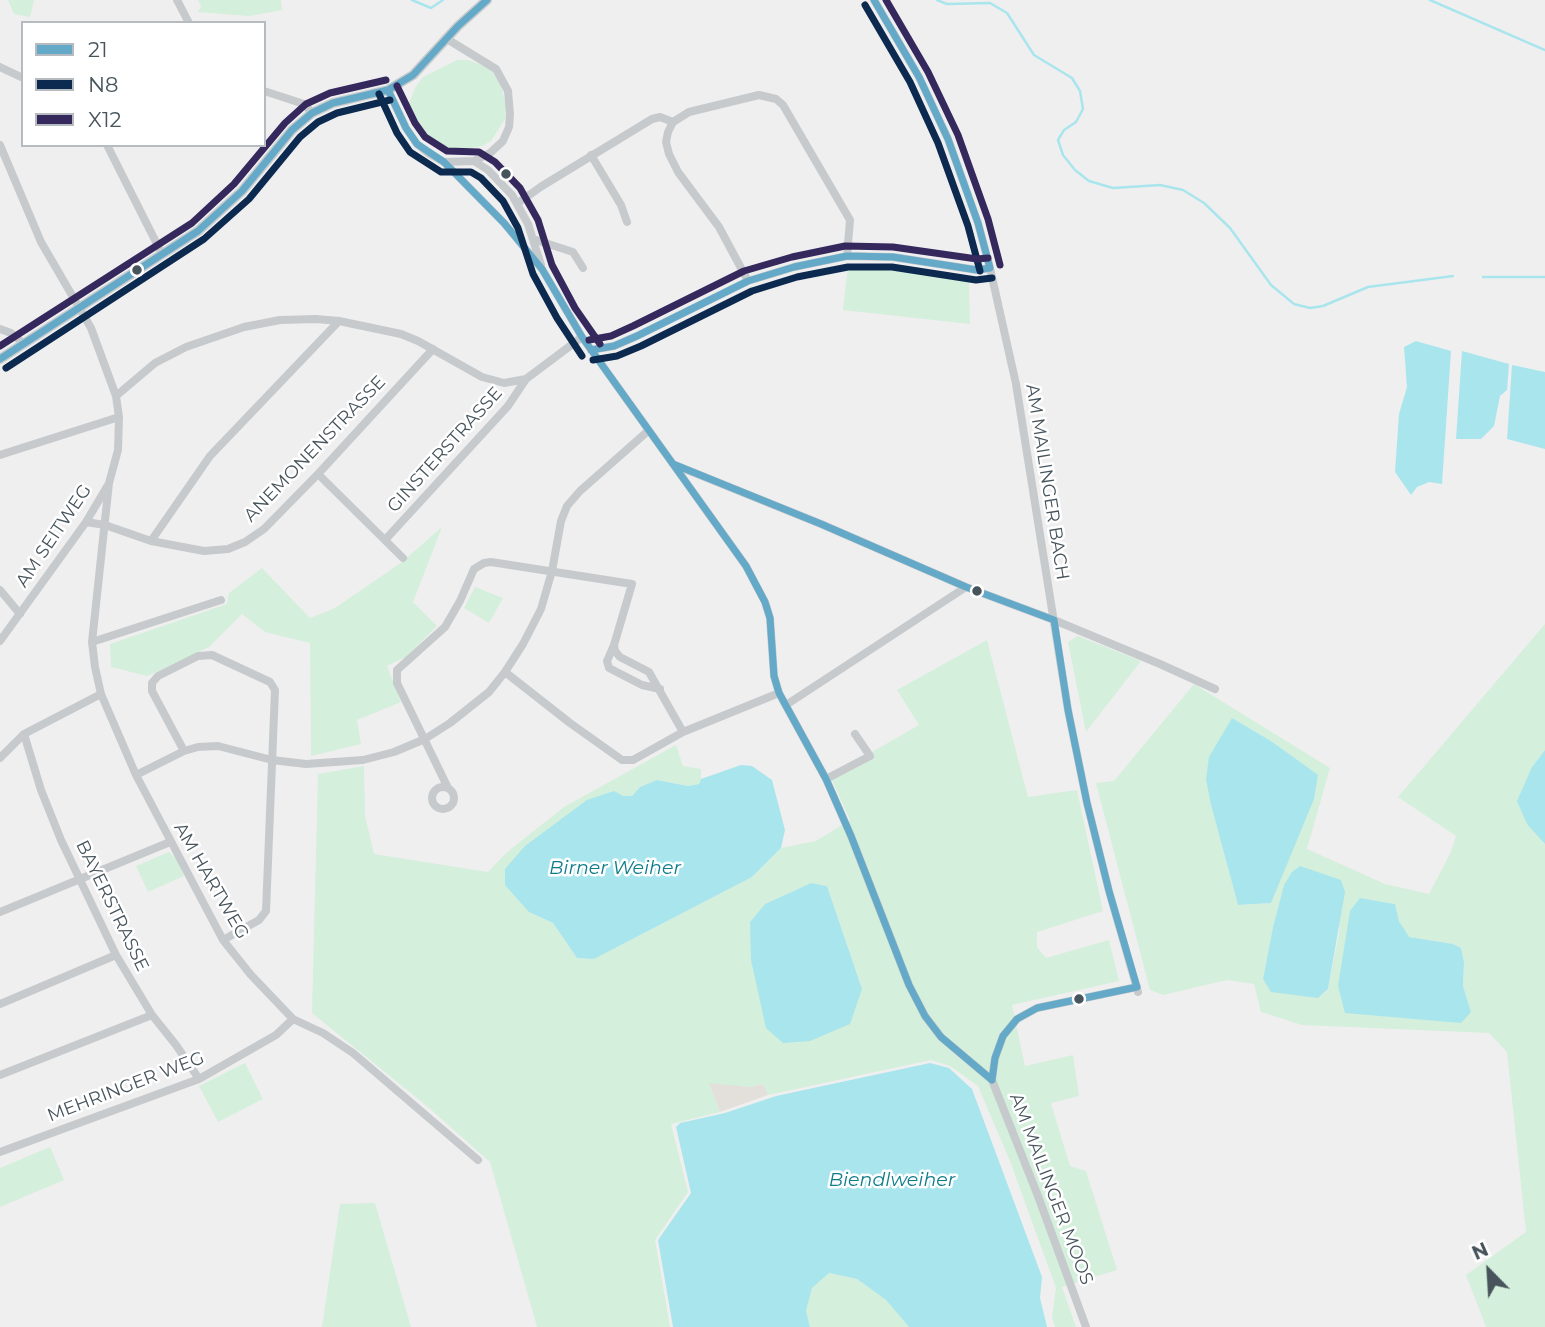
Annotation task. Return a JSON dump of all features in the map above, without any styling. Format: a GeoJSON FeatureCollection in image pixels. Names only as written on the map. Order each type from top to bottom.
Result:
{"type":"FeatureCollection","features":[{"type":"Feature","properties":{"kind":"street"},"geometry":{"type":"LineString","coordinates":[[177,0],[188,21]]}},
{"type":"Feature","properties":{"kind":"street"},"geometry":{"type":"LineString","coordinates":[[0,359],[216,217],[243,191],[292,130],[312,113],[333,103],[388,90],[413,75],[487,0]]}},
{"type":"Feature","properties":{"kind":"street","name":"AM MAILINGER BACH"},"geometry":{"type":"LineString","coordinates":[[874,0],[919,77],[948,139],[978,223],[990,268],[1016,384],[1068,710],[1087,803],[1137,989],[1037,1008],[1017,1019],[1003,1037],[995,1058],[992,1080]]}},
{"type":"Feature","properties":{"kind":"street"},"geometry":{"type":"LineString","coordinates":[[444,162],[474,161],[490,153],[503,141],[509,127],[510,114],[508,91],[496,69],[447,39]]}},
{"type":"Feature","properties":{"kind":"street"},"geometry":{"type":"LineString","coordinates":[[0,67],[21,77]]}},
{"type":"Feature","properties":{"kind":"street","name":"AM MAILINGER MOOS"},"geometry":{"type":"LineString","coordinates":[[388,90],[406,128],[417,144],[444,162],[504,223],[542,269],[582,337],[746,566],[765,602],[772,633],[774,676],[779,693],[826,779],[909,985],[925,1016],[941,1037],[992,1080],[1086,1327]]}},
{"type":"Feature","properties":{"kind":"street"},"geometry":{"type":"LineString","coordinates":[[266,92],[304,104],[312,113]]}},
{"type":"Feature","properties":{"kind":"street"},"geometry":{"type":"LineString","coordinates":[[748,281],[719,227],[668,154],[666,142],[673,122],[689,112],[759,95],[776,99],[789,114],[846,212],[850,229],[847,256]]}},
{"type":"Feature","properties":{"kind":"street"},"geometry":{"type":"LineString","coordinates":[[504,223],[518,219],[518,203],[591,155],[652,119],[660,117],[673,122]]}},
{"type":"Feature","properties":{"kind":"street","name":"AM HARTWEG"},"geometry":{"type":"LineString","coordinates":[[0,145],[41,242],[91,328],[116,396],[119,416],[118,450],[109,483],[92,642],[94,667],[102,694],[136,775],[223,940],[251,975],[293,1019],[323,1032],[353,1053],[478,1160]]}},
{"type":"Feature","properties":{"kind":"street"},"geometry":{"type":"LineString","coordinates":[[108,147],[162,254]]}},
{"type":"Feature","properties":{"kind":"street"},"geometry":{"type":"LineString","coordinates":[[591,155],[621,205],[627,222]]}},
{"type":"Feature","properties":{"kind":"street","name":"AM MAILINGER MOOS"},"geometry":{"type":"LineString","coordinates":[[474,161],[488,170],[518,203],[542,269]]}},
{"type":"Feature","properties":{"kind":"street"},"geometry":{"type":"LineString","coordinates":[[533,239],[573,252],[583,268]]}},
{"type":"Feature","properties":{"kind":"street"},"geometry":{"type":"LineString","coordinates":[[592,350],[614,346],[748,281],[793,267],[847,256],[893,257],[978,270],[990,268]]}},
{"type":"Feature","properties":{"kind":"street"},"geometry":{"type":"LineString","coordinates":[[116,396],[155,363],[186,347],[244,327],[280,320],[339,321],[401,334],[482,377],[504,383],[526,379]]}},
{"type":"Feature","properties":{"kind":"street"},"geometry":{"type":"LineString","coordinates":[[151,541],[210,456],[339,321]]}},
{"type":"Feature","properties":{"kind":"street"},"geometry":{"type":"LineString","coordinates":[[0,330],[11,333],[24,344]]}},
{"type":"Feature","properties":{"kind":"street","name":"GINSTERSTRASSE"},"geometry":{"type":"LineString","coordinates":[[385,540],[508,406],[526,379],[582,337]]}},
{"type":"Feature","properties":{"kind":"street","name":"ANEMONENSTRASSE"},"geometry":{"type":"LineString","coordinates":[[86,522],[105,525],[151,541],[204,551],[228,549],[245,541],[264,529],[318,474],[433,349]]}},
{"type":"Feature","properties":{"kind":"street"},"geometry":{"type":"LineString","coordinates":[[0,455],[119,416]]}},
{"type":"Feature","properties":{"kind":"street"},"geometry":{"type":"LineString","coordinates":[[136,775],[184,751],[198,747],[218,746],[272,760],[306,764],[363,760],[394,752],[425,739],[470,708],[505,673],[541,608],[552,571],[561,521],[567,506],[580,491],[648,431]]}},
{"type":"Feature","properties":{"kind":"street"},"geometry":{"type":"LineString","coordinates":[[673,464],[1215,689]]}},
{"type":"Feature","properties":{"kind":"street","name":"GINSTERSTRASSE"},"geometry":{"type":"LineString","coordinates":[[318,474],[403,558]]}},
{"type":"Feature","properties":{"kind":"street","name":"AM SEITWEG"},"geometry":{"type":"LineString","coordinates":[[0,641],[86,522],[109,483]]}},
{"type":"Feature","properties":{"kind":"street"},"geometry":{"type":"LineString","coordinates":[[448,788],[397,684],[397,670],[444,627],[478,565],[491,562],[632,584],[607,661],[610,668],[642,685],[660,689]]}},
{"type":"Feature","properties":{"kind":"street"},"geometry":{"type":"LineString","coordinates":[[786,705],[966,587]]}},
{"type":"Feature","properties":{"kind":"street"},"geometry":{"type":"LineString","coordinates":[[0,590],[20,614]]}},
{"type":"Feature","properties":{"kind":"street"},"geometry":{"type":"LineString","coordinates":[[92,642],[220,600]]}},
{"type":"Feature","properties":{"kind":"street"},"geometry":{"type":"LineString","coordinates":[[614,645],[620,657],[649,672],[683,732]]}},
{"type":"Feature","properties":{"kind":"street"},"geometry":{"type":"LineString","coordinates":[[184,751],[152,691],[152,683],[158,676],[198,656],[212,655],[270,682],[275,690],[266,911],[258,920],[223,940]]}},
{"type":"Feature","properties":{"kind":"street"},"geometry":{"type":"LineString","coordinates":[[505,673],[622,760],[633,760],[683,732],[779,693]]}},
{"type":"Feature","properties":{"kind":"street"},"geometry":{"type":"LineString","coordinates":[[0,758],[24,734],[102,694]]}},
{"type":"Feature","properties":{"kind":"street","name":"BAYERSTRASSE"},"geometry":{"type":"LineString","coordinates":[[24,734],[41,790],[116,956],[152,1015],[199,1079]]}},
{"type":"Feature","properties":{"kind":"street"},"geometry":{"type":"LineString","coordinates":[[826,779],[870,757],[855,734]]}},
{"type":"Feature","properties":{"kind":"street"},"geometry":{"type":"LineString","coordinates":[[0,912],[170,842]]}},
{"type":"Feature","properties":{"kind":"street"},"geometry":{"type":"LineString","coordinates":[[0,1004],[116,956]]}},
{"type":"Feature","properties":{"kind":"street"},"geometry":{"type":"LineString","coordinates":[[0,1074],[152,1015]]}},
{"type":"Feature","properties":{"kind":"street","name":"MEHRINGER WEG"},"geometry":{"type":"LineString","coordinates":[[0,1152],[199,1079],[275,1035],[293,1019]]}},
{"type":"Feature","properties":{"kind":"green space"},"geometry":{"type":"Polygon","coordinates":[[[8,0],[34,0],[30,17],[14,14],[8,0]]]}},
{"type":"Feature","properties":{"kind":"green space"},"geometry":{"type":"Polygon","coordinates":[[[198,0],[281,0],[282,10],[249,16],[198,12],[201,6],[198,0]]]}},
{"type":"Feature","properties":{"kind":"green space"},"geometry":{"type":"Polygon","coordinates":[[[457,60],[468,60],[490,68],[501,86],[506,105],[505,119],[491,141],[482,146],[445,153],[428,142],[409,104],[423,77],[457,60]]]}},
{"type":"Feature","properties":{"kind":"green space"},"geometry":{"type":"Polygon","coordinates":[[[848,265],[915,271],[969,280],[970,324],[843,310],[848,265]]]}},
{"type":"Feature","properties":{"kind":"green space"},"geometry":{"type":"Polygon","coordinates":[[[442,527],[413,602],[437,626],[406,657],[387,666],[401,702],[357,720],[361,744],[311,756],[310,643],[265,632],[242,614],[209,647],[152,674],[147,676],[111,667],[110,644],[227,604],[229,593],[262,568],[310,618],[335,608],[402,562],[442,527]]]}},
{"type":"Feature","properties":{"kind":"green space"},"geometry":{"type":"Polygon","coordinates":[[[475,587],[503,598],[489,623],[464,608],[475,587]]]}},
{"type":"Feature","properties":{"kind":"green space"},"geometry":{"type":"Polygon","coordinates":[[[1545,624],[1545,750],[1532,767],[1545,844],[1545,1327],[1486,1327],[1466,1275],[1526,1232],[1507,1052],[1489,1033],[1302,1025],[1261,1012],[1254,984],[1227,980],[1163,995],[1150,990],[1096,783],[1114,781],[1194,684],[1330,768],[1307,849],[1385,884],[1429,894],[1451,852],[1456,836],[1398,797],[1545,624]],[[1232,718],[1211,805],[1238,905],[1271,903],[1318,776],[1271,741],[1232,718]],[[1284,885],[1263,979],[1318,998],[1328,990],[1340,927],[1284,885]],[[1360,898],[1471,1012],[1463,986],[1464,962],[1461,948],[1453,944],[1408,937],[1399,921],[1395,904],[1360,898]]]}},
{"type":"Feature","properties":{"kind":"green space"},"geometry":{"type":"Polygon","coordinates":[[[1078,636],[1141,661],[1086,732],[1068,642],[1078,636]]]}},
{"type":"Feature","properties":{"kind":"green space"},"geometry":{"type":"Polygon","coordinates":[[[987,640],[1028,797],[1077,790],[1103,911],[1037,932],[1037,947],[1046,958],[1109,940],[1119,981],[1012,1005],[1025,1066],[1073,1055],[1079,1096],[1051,1103],[1070,1166],[1086,1171],[1117,1270],[1062,1287],[1076,1327],[1055,1327],[1052,1318],[1056,1288],[1010,1161],[978,1086],[950,1066],[931,1060],[768,1095],[763,1084],[751,1087],[710,1084],[720,1112],[671,1124],[688,1192],[655,1240],[670,1327],[537,1327],[490,1162],[428,1107],[312,1013],[318,774],[364,766],[365,816],[374,854],[488,872],[506,853],[564,807],[676,745],[683,766],[701,769],[699,784],[688,786],[657,780],[640,787],[632,796],[623,796],[529,912],[553,923],[577,958],[594,959],[752,877],[781,848],[816,841],[850,820],[830,776],[919,725],[897,690],[987,640]],[[811,883],[765,904],[750,922],[862,989],[827,886],[811,883]]]}},
{"type":"Feature","properties":{"kind":"green space"},"geometry":{"type":"Polygon","coordinates":[[[169,852],[177,859],[184,876],[148,892],[136,866],[169,852]]]}},
{"type":"Feature","properties":{"kind":"green space"},"geometry":{"type":"Polygon","coordinates":[[[245,1063],[263,1099],[218,1122],[199,1086],[245,1063]]]}},
{"type":"Feature","properties":{"kind":"green space"},"geometry":{"type":"Polygon","coordinates":[[[50,1147],[64,1180],[0,1207],[0,1168],[50,1147]]]}},
{"type":"Feature","properties":{"kind":"green space"},"geometry":{"type":"Polygon","coordinates":[[[375,1203],[411,1327],[322,1327],[340,1204],[375,1203]]]}},
{"type":"Feature","properties":{"kind":"green space"},"geometry":{"type":"Polygon","coordinates":[[[828,1273],[857,1279],[886,1300],[909,1327],[810,1327],[806,1311],[812,1288],[828,1273]]]}},
{"type":"Feature","properties":{"kind":"sand"},"geometry":{"type":"Polygon","coordinates":[[[709,1083],[751,1087],[763,1084],[768,1095],[720,1112],[709,1083]]]}},
{"type":"Feature","properties":{"kind":"water"},"geometry":{"type":"Polygon","coordinates":[[[1416,341],[1451,351],[1442,484],[1429,482],[1417,487],[1411,495],[1395,472],[1399,414],[1407,387],[1404,347],[1416,341]]]}},
{"type":"Feature","properties":{"kind":"water"},"geometry":{"type":"Polygon","coordinates":[[[1462,351],[1509,364],[1507,390],[1500,396],[1494,426],[1481,439],[1456,439],[1462,351]]]}},
{"type":"Feature","properties":{"kind":"water"},"geometry":{"type":"Polygon","coordinates":[[[1512,365],[1545,372],[1545,449],[1507,439],[1512,365]]]}},
{"type":"Feature","properties":{"kind":"water"},"geometry":{"type":"Polygon","coordinates":[[[1232,718],[1271,741],[1318,775],[1314,799],[1271,903],[1238,905],[1211,805],[1206,779],[1209,757],[1232,718]]]}},
{"type":"Feature","properties":{"kind":"water"},"geometry":{"type":"Polygon","coordinates":[[[1545,750],[1545,844],[1527,824],[1517,801],[1532,767],[1545,750]]]}},
{"type":"Feature","properties":{"kind":"water","name":"Birner Weiher"},"geometry":{"type":"Polygon","coordinates":[[[741,765],[752,766],[772,780],[785,830],[781,848],[752,877],[594,959],[577,958],[553,923],[529,912],[505,885],[505,869],[525,846],[587,800],[614,791],[623,796],[632,796],[640,787],[657,780],[688,786],[699,784],[701,779],[741,765]]]}},
{"type":"Feature","properties":{"kind":"water"},"geometry":{"type":"Polygon","coordinates":[[[1300,866],[1341,880],[1345,892],[1328,989],[1318,998],[1271,992],[1263,979],[1284,885],[1292,872],[1300,866]]]}},
{"type":"Feature","properties":{"kind":"water"},"geometry":{"type":"Polygon","coordinates":[[[811,883],[827,886],[862,989],[850,1024],[810,1041],[783,1043],[766,1028],[751,960],[750,922],[765,904],[811,883]]]}},
{"type":"Feature","properties":{"kind":"water"},"geometry":{"type":"Polygon","coordinates":[[[1360,898],[1395,904],[1399,921],[1409,937],[1453,944],[1461,948],[1464,962],[1463,986],[1471,1012],[1461,1023],[1345,1013],[1338,986],[1350,911],[1360,898]]]}},
{"type":"Feature","properties":{"kind":"water","name":"Biendlweiher"},"geometry":{"type":"Polygon","coordinates":[[[930,1063],[949,1068],[972,1089],[1042,1277],[1040,1298],[1047,1327],[909,1327],[886,1300],[857,1279],[829,1273],[812,1288],[806,1311],[810,1327],[673,1327],[658,1240],[691,1193],[676,1127],[680,1123],[725,1113],[776,1096],[930,1063]]]}},
{"type":"Feature","properties":{"kind":"waterway"},"geometry":{"type":"LineString","coordinates":[[412,0],[431,8],[443,0]]}},
{"type":"Feature","properties":{"kind":"waterway"},"geometry":{"type":"LineString","coordinates":[[937,0],[947,4],[990,3],[1007,13],[1034,55],[1072,78],[1080,91],[1083,109],[1076,122],[1064,130],[1058,140],[1063,155],[1075,170],[1089,181],[1113,188],[1160,185],[1183,190],[1204,203],[1230,228],[1271,285],[1294,304],[1310,308],[1323,306],[1368,287],[1453,276]]}},
{"type":"Feature","properties":{"kind":"waterway"},"geometry":{"type":"LineString","coordinates":[[1430,0],[1545,50]]}},
{"type":"Feature","properties":{"kind":"waterway"},"geometry":{"type":"LineString","coordinates":[[1483,277],[1545,277]]}},
{"type":"Feature","properties":{"kind":"transit line","name":"21"},"geometry":{"type":"LineString","coordinates":[[0,359],[198,231],[242,191],[292,130],[312,113],[333,103],[388,90],[413,75],[458,26],[487,0]]}},
{"type":"Feature","properties":{"kind":"transit line","name":"21"},"geometry":{"type":"LineString","coordinates":[[874,0],[919,77],[948,139],[978,223],[990,268]]}},
{"type":"Feature","properties":{"kind":"transit line","name":"X12"},"geometry":{"type":"LineString","coordinates":[[886,0],[928,72],[958,135],[988,219],[1000,265]]}},
{"type":"Feature","properties":{"kind":"transit line","name":"N8"},"geometry":{"type":"LineString","coordinates":[[865,5],[910,82],[938,143],[968,226],[980,271]]}},
{"type":"Feature","properties":{"kind":"transit line","name":"X12"},"geometry":{"type":"LineString","coordinates":[[266,146],[306,104],[330,93],[386,80]]}},
{"type":"Feature","properties":{"kind":"transit line","name":"X12"},"geometry":{"type":"LineString","coordinates":[[397,86],[425,137],[447,151],[479,152],[495,162],[520,188],[538,220],[552,265],[575,308],[600,344]]}},
{"type":"Feature","properties":{"kind":"transit line","name":"21"},"geometry":{"type":"LineString","coordinates":[[388,90],[406,128],[417,144],[444,162],[504,223],[542,269],[582,337],[746,566],[765,602],[770,618],[774,676],[779,693],[826,779],[909,985],[925,1016],[941,1037],[992,1080]]}},
{"type":"Feature","properties":{"kind":"transit line","name":"N8"},"geometry":{"type":"LineString","coordinates":[[379,94],[397,133],[410,152],[441,172],[471,172],[481,178],[503,201],[518,228],[533,274],[582,356]]}},
{"type":"Feature","properties":{"kind":"transit line","name":"N8"},"geometry":{"type":"LineString","coordinates":[[6,368],[204,239],[249,199],[300,137],[318,122],[337,113],[390,100]]}},
{"type":"Feature","properties":{"kind":"transit line","name":"X12"},"geometry":{"type":"LineString","coordinates":[[0,346],[192,223],[234,184],[265,147]]}},
{"type":"Feature","properties":{"kind":"transit line","name":"X12"},"geometry":{"type":"LineString","coordinates":[[589,340],[611,336],[744,271],[845,246],[893,247],[977,259],[988,258]]}},
{"type":"Feature","properties":{"kind":"transit line","name":"21"},"geometry":{"type":"LineString","coordinates":[[591,350],[614,346],[637,336],[748,281],[794,267],[847,256],[893,257],[977,270],[990,268]]}},
{"type":"Feature","properties":{"kind":"transit line","name":"N8"},"geometry":{"type":"LineString","coordinates":[[593,360],[617,356],[752,291],[797,277],[848,267],[892,267],[976,280],[992,278]]}},
{"type":"Feature","properties":{"kind":"transit line","name":"21"},"geometry":{"type":"LineString","coordinates":[[673,464],[966,587],[1054,620]]}},
{"type":"Feature","properties":{"kind":"transit line","name":"21"},"geometry":{"type":"LineString","coordinates":[[1054,620],[1068,710],[1087,803],[1137,987]]}},
{"type":"Feature","properties":{"kind":"transit line","name":"21"},"geometry":{"type":"LineString","coordinates":[[992,1080],[995,1058],[1003,1036],[1017,1019],[1037,1008],[1137,987]]}}]}
